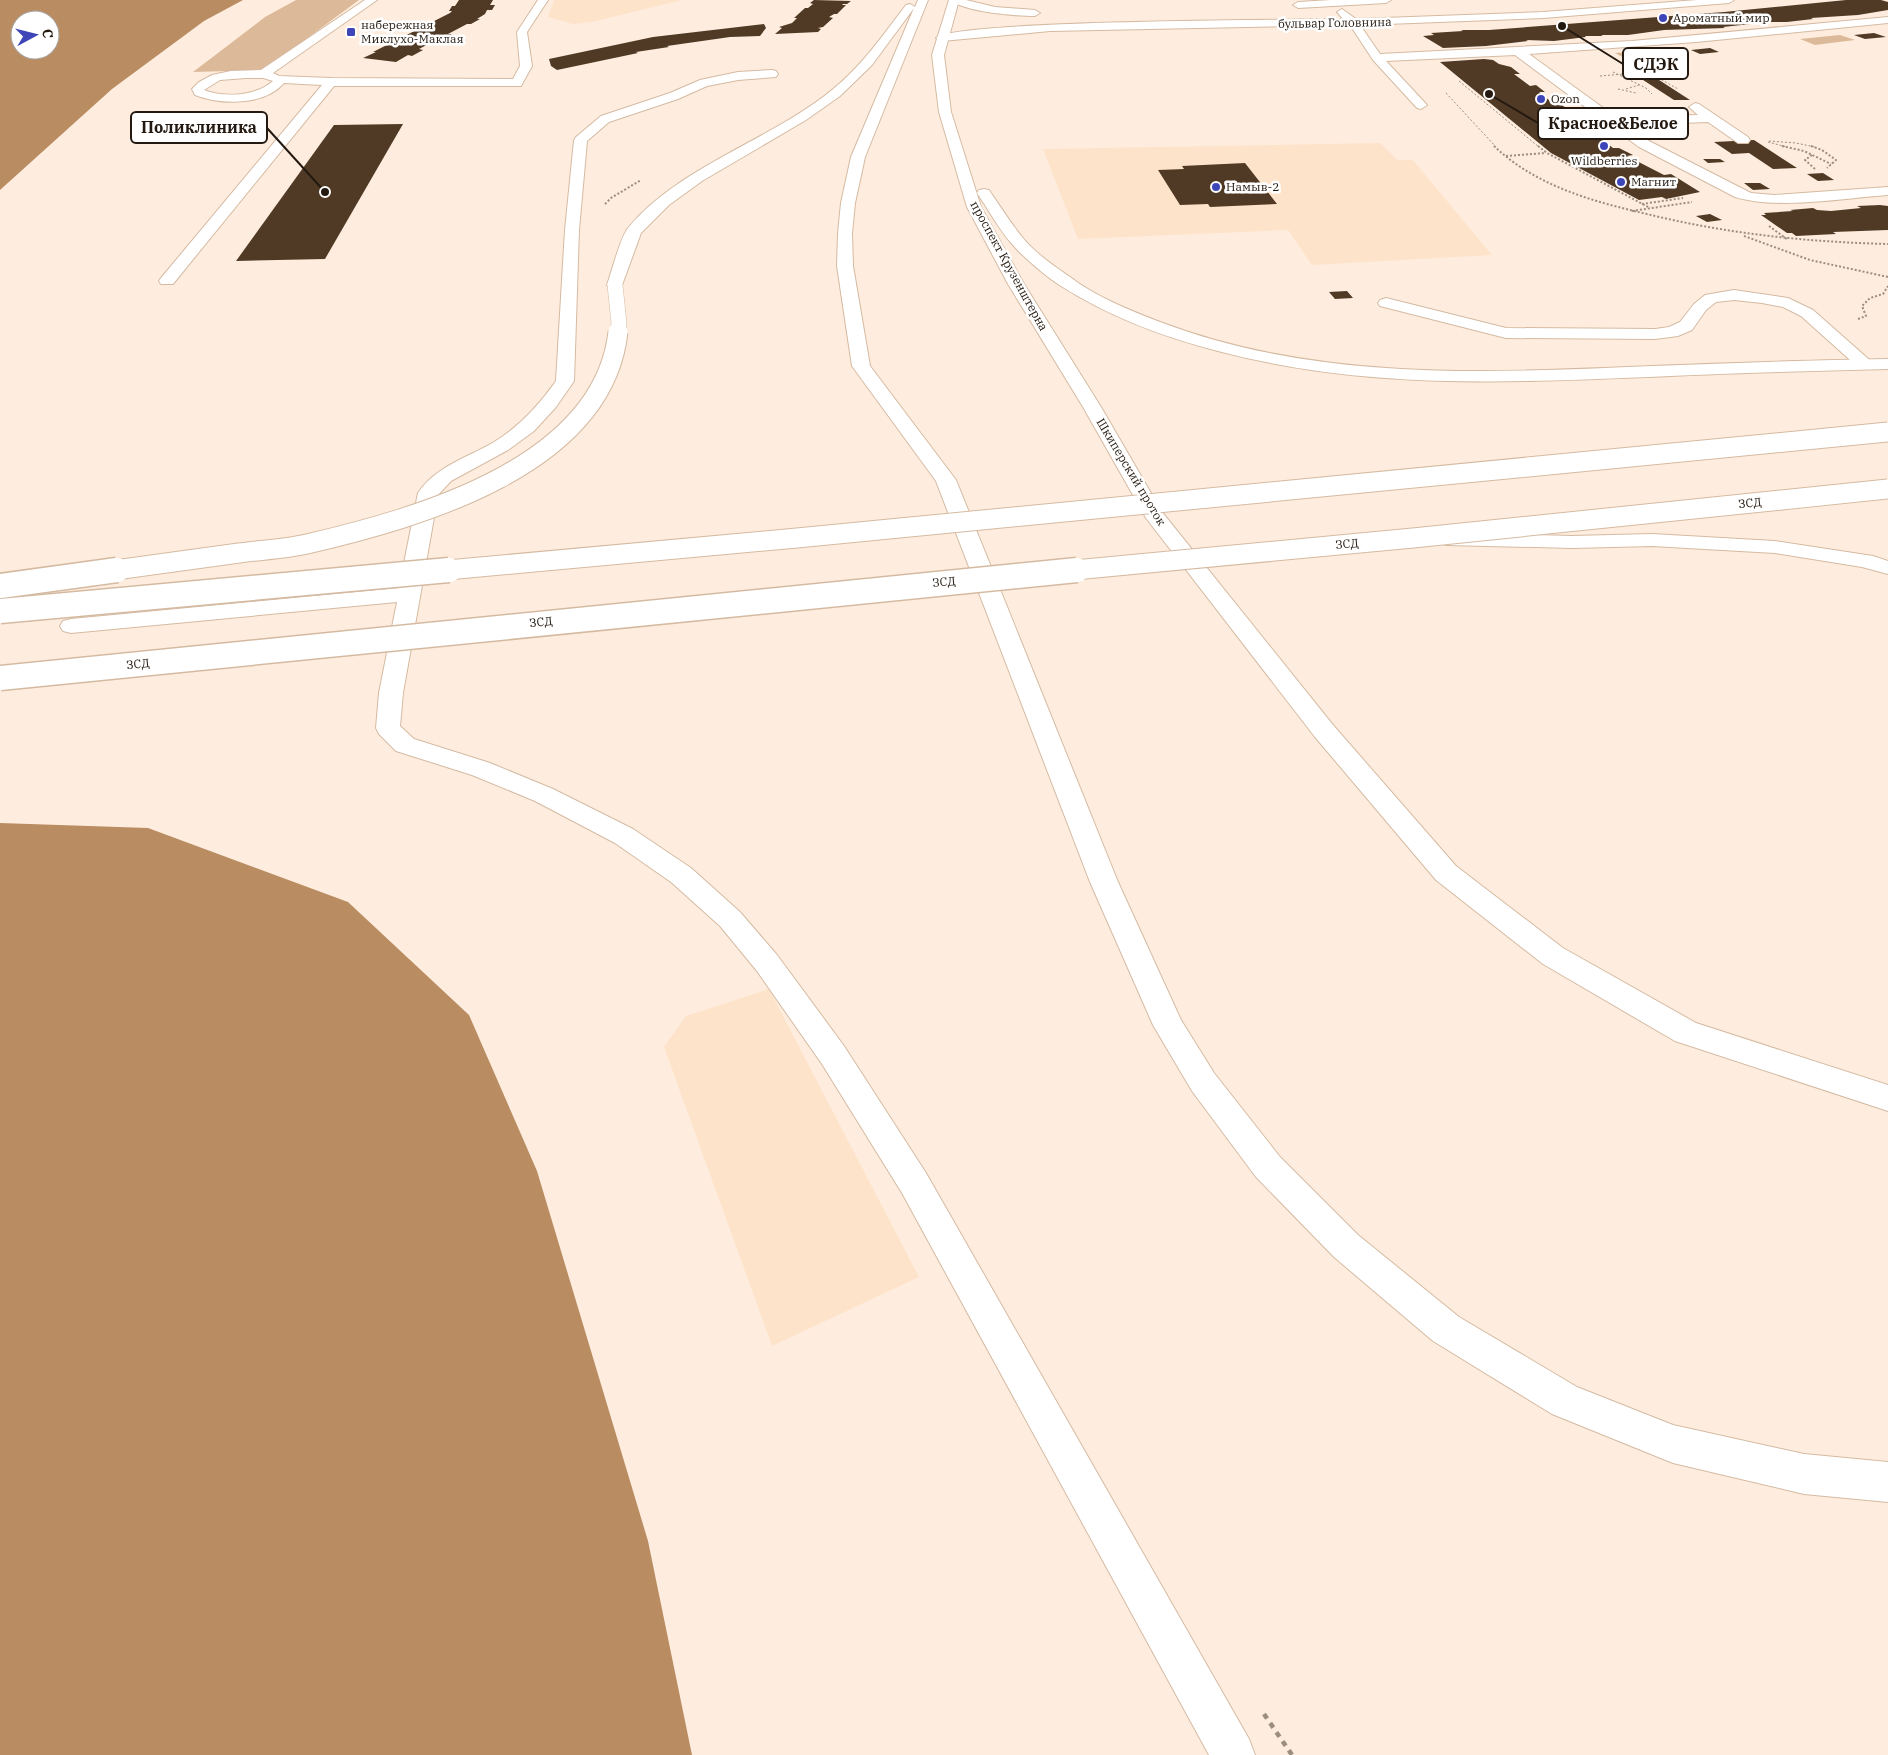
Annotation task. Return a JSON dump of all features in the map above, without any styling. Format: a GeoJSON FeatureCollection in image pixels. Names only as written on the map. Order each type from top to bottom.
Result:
{"type":"FeatureCollection","features":[{"type":"Feature","properties":{"kind":"main road"},"geometry":{"type":"LineString","coordinates":[[264,74],[372,0]]}},
{"type":"Feature","properties":{"kind":"main road"},"geometry":{"type":"LineString","coordinates":[[278,79],[279,82],[270,90],[236,97],[212,97],[199,92],[198,89],[208,81],[229,76],[264,74],[278,79],[331,82],[517,83],[526,66],[522,32],[532,14],[543,0]]}},
{"type":"Feature","properties":{"kind":"main road"},"geometry":{"type":"LineString","coordinates":[[0,586],[305,544],[394,520],[463,497],[513,471],[555,443],[583,412],[607,378],[616,350],[619,323],[615,286],[634,231],[664,202],[697,178],[802,117],[836,93],[868,63],[916,0]]}},
{"type":"Feature","properties":{"kind":"main road"},"geometry":{"type":"LineString","coordinates":[[923,0],[858,157],[848,204],[845,233],[845,266],[861,366],[946,480],[1104,882],[1168,1025],[1203,1082],[1268,1167],[1346,1246],[1446,1329],[1565,1401],[1673,1444],[1804,1474],[1888,1482]]}},
{"type":"Feature","properties":{"kind":"main road"},"geometry":{"type":"LineString","coordinates":[[955,0],[1002,12],[1047,12]]}},
{"type":"Feature","properties":{"kind":"main road","name":"проспект Крузенштерна"},"geometry":{"type":"LineString","coordinates":[[955,0],[938,55],[945,112],[974,207],[1016,284],[1092,407]]}},
{"type":"Feature","properties":{"kind":"main road","name":"бульвар Головнина"},"geometry":{"type":"LineString","coordinates":[[1291,5],[1316,2],[1386,0]]}},
{"type":"Feature","properties":{"kind":"main road","name":"бульвар Головнина"},"geometry":{"type":"LineString","coordinates":[[942,38],[1008,29],[1336,23],[1543,14],[1729,0]]}},
{"type":"Feature","properties":{"kind":"main road"},"geometry":{"type":"LineString","coordinates":[[1316,2],[1336,23]]}},
{"type":"Feature","properties":{"kind":"main road"},"geometry":{"type":"LineString","coordinates":[[1332,2],[1353,22],[1377,58],[1421,105]]}},
{"type":"Feature","properties":{"kind":"main road"},"geometry":{"type":"LineString","coordinates":[[1377,58],[1518,52],[1774,32],[1888,20]]}},
{"type":"Feature","properties":{"kind":"main road"},"geometry":{"type":"LineString","coordinates":[[1518,52],[1644,144],[1740,194],[1750,197],[1774,199],[1888,191]]}},
{"type":"Feature","properties":{"kind":"main road"},"geometry":{"type":"LineString","coordinates":[[509,67],[526,66]]}},
{"type":"Feature","properties":{"kind":"main road"},"geometry":{"type":"LineString","coordinates":[[772,74],[738,76],[704,83],[674,96],[605,119],[581,140],[572,230],[565,381],[550,403],[527,427],[501,446],[444,477],[428,492],[392,693],[388,728],[405,745],[481,769],[535,792],[624,836],[681,875],[730,919],[766,962],[833,1055],[914,1183],[1233,1755]]}},
{"type":"Feature","properties":{"kind":"main road"},"geometry":{"type":"LineString","coordinates":[[167,281],[331,82]]}},
{"type":"Feature","properties":{"kind":"main road"},"geometry":{"type":"LineString","coordinates":[[1684,100],[1743,140]]}},
{"type":"Feature","properties":{"kind":"main road"},"geometry":{"type":"LineString","coordinates":[[945,112],[990,205],[1011,232],[1036,259],[1085,295],[1115,310],[1164,330],[1227,350],[1309,365],[1439,377],[1542,376],[1888,364]]}},
{"type":"Feature","properties":{"kind":"main road"},"geometry":{"type":"LineString","coordinates":[[1614,122],[1709,118]]}},
{"type":"Feature","properties":{"kind":"main road"},"geometry":{"type":"LineString","coordinates":[[1386,303],[1506,333],[1655,334],[1672,332],[1686,326],[1700,307],[1711,298],[1734,295],[1762,298],[1788,303],[1807,313],[1865,364]]}},
{"type":"Feature","properties":{"kind":"main road","name":"Шкиперский проток"},"geometry":{"type":"LineString","coordinates":[[1092,407],[1154,514],[1324,732],[1446,873],[1553,956],[1686,1032],[1888,1098]]}},
{"type":"Feature","properties":{"kind":"main road"},"geometry":{"type":"LineString","coordinates":[[0,611],[738,544],[1888,432]]}},
{"type":"Feature","properties":{"kind":"main road","name":"ЗСД"},"geometry":{"type":"LineString","coordinates":[[0,678],[822,594],[1413,538],[1888,489]]}},
{"type":"Feature","properties":{"kind":"main road"},"geometry":{"type":"LineString","coordinates":[[1413,538],[1572,542],[1652,540],[1774,547],[1865,560],[1888,568]]}},
{"type":"Feature","properties":{"kind":"main road"},"geometry":{"type":"LineString","coordinates":[[71,626],[410,594]]}},
{"type":"Feature","properties":{"kind":"path"},"geometry":{"type":"LineString","coordinates":[[1412,57],[1506,156],[1556,186],[1592,200],[1630,211],[1736,233],[1789,240],[1888,244]]}},
{"type":"Feature","properties":{"kind":"path"},"geometry":{"type":"LineString","coordinates":[[1620,68],[1627,67]]}},
{"type":"Feature","properties":{"kind":"path"},"geometry":{"type":"LineString","coordinates":[[1617,68],[1612,71],[1639,84],[1655,97]]}},
{"type":"Feature","properties":{"kind":"path"},"geometry":{"type":"LineString","coordinates":[[1456,78],[1547,153],[1650,208]]}},
{"type":"Feature","properties":{"kind":"path"},"geometry":{"type":"LineString","coordinates":[[1638,96],[1625,89],[1639,84]]}},
{"type":"Feature","properties":{"kind":"path"},"geometry":{"type":"LineString","coordinates":[[1766,141],[1804,151],[1837,166]]}},
{"type":"Feature","properties":{"kind":"path"},"geometry":{"type":"LineString","coordinates":[[1506,156],[1547,153]]}},
{"type":"Feature","properties":{"kind":"path"},"geometry":{"type":"LineString","coordinates":[[600,210],[611,198],[645,177]]}},
{"type":"Feature","properties":{"kind":"path"},"geometry":{"type":"LineString","coordinates":[[1630,211],[1740,194]]}},
{"type":"Feature","properties":{"kind":"path"},"geometry":{"type":"LineString","coordinates":[[1641,204],[1682,198]]}},
{"type":"Feature","properties":{"kind":"path"},"geometry":{"type":"LineString","coordinates":[[1736,233],[1810,260],[1888,277]]}},
{"type":"Feature","properties":{"kind":"path"},"geometry":{"type":"LineString","coordinates":[[1779,233],[1789,240]]}},
{"type":"Feature","properties":{"kind":"path"},"geometry":{"type":"LineString","coordinates":[[1820,323],[1854,320],[1866,316],[1862,306],[1870,298],[1883,294],[1888,286]]}},
{"type":"Feature","properties":{"kind":"shaded area"},"geometry":{"type":"Polygon","coordinates":[[[0,0],[243,0],[204,21],[112,89],[0,190],[0,0]]]}},
{"type":"Feature","properties":{"kind":"shaded area"},"geometry":{"type":"Polygon","coordinates":[[[296,0],[359,0],[264,70],[193,72],[265,17],[296,0]]]}},
{"type":"Feature","properties":{"kind":"shaded area"},"geometry":{"type":"Polygon","coordinates":[[[554,0],[682,0],[592,22],[573,24],[548,17],[554,0]]]}},
{"type":"Feature","properties":{"kind":"shaded area"},"geometry":{"type":"Polygon","coordinates":[[[1840,35],[1855,40],[1815,45],[1800,39],[1840,35]]]}},
{"type":"Feature","properties":{"kind":"shaded area"},"geometry":{"type":"Polygon","coordinates":[[[1652,50],[1666,57],[1628,60],[1615,53],[1652,50]]]}},
{"type":"Feature","properties":{"kind":"shaded area"},"geometry":{"type":"Polygon","coordinates":[[[1380,143],[1397,160],[1413,160],[1492,255],[1312,265],[1288,230],[1078,239],[1043,149],[1380,143]]]}},
{"type":"Feature","properties":{"kind":"shaded area"},"geometry":{"type":"Polygon","coordinates":[[[0,823],[148,828],[348,902],[469,1015],[537,1171],[648,1541],[692,1755],[0,1755],[0,823]]]}},
{"type":"Feature","properties":{"kind":"shaded area"},"geometry":{"type":"Polygon","coordinates":[[[769,989],[919,1277],[772,1346],[664,1047],[686,1016],[769,989]]]}},
{"type":"Feature","properties":{"kind":"building"},"geometry":{"type":"Polygon","coordinates":[[[459,0],[493,0],[490,5],[495,5],[492,10],[487,10],[485,14],[477,19],[480,19],[419,49],[423,50],[412,56],[408,55],[396,62],[363,58],[450,13],[452,11],[449,11],[452,6],[455,6],[459,0]]]}},
{"type":"Feature","properties":{"kind":"building"},"geometry":{"type":"Polygon","coordinates":[[[814,0],[851,1],[843,4],[846,5],[837,14],[829,17],[833,18],[823,27],[818,28],[821,29],[818,32],[775,34],[782,28],[779,27],[792,23],[797,18],[794,18],[805,8],[813,4],[810,3],[814,0]]]}},
{"type":"Feature","properties":{"kind":"building"},"geometry":{"type":"Polygon","coordinates":[[[1846,0],[1881,0],[1888,2],[1888,10],[1858,15],[1723,27],[1725,28],[1585,36],[1554,41],[1526,40],[1528,41],[1486,46],[1443,48],[1423,36],[1434,35],[1431,33],[1463,31],[1461,30],[1489,30],[1724,12],[1846,0]]]}},
{"type":"Feature","properties":{"kind":"building"},"geometry":{"type":"Polygon","coordinates":[[[764,24],[766,28],[760,36],[730,37],[667,46],[669,47],[636,52],[638,53],[557,70],[551,66],[549,59],[653,37],[764,24]]]}},
{"type":"Feature","properties":{"kind":"building"},"geometry":{"type":"Polygon","coordinates":[[[1874,33],[1886,37],[1865,39],[1854,35],[1874,33]]]}},
{"type":"Feature","properties":{"kind":"building"},"geometry":{"type":"Polygon","coordinates":[[[1710,48],[1719,52],[1700,54],[1691,50],[1710,48]]]}},
{"type":"Feature","properties":{"kind":"building"},"geometry":{"type":"Polygon","coordinates":[[[1493,60],[1499,64],[1511,67],[1520,74],[1514,74],[1530,86],[1536,85],[1545,92],[1539,92],[1555,105],[1562,105],[1571,112],[1565,112],[1583,126],[1589,126],[1599,133],[1594,133],[1613,148],[1619,148],[1633,155],[1627,156],[1664,175],[1671,174],[1700,192],[1666,199],[1662,197],[1639,200],[1551,153],[1440,62],[1493,60]]]}},
{"type":"Feature","properties":{"kind":"building"},"geometry":{"type":"Polygon","coordinates":[[[1640,78],[1656,78],[1690,100],[1674,100],[1640,78]]]}},
{"type":"Feature","properties":{"kind":"building"},"geometry":{"type":"Polygon","coordinates":[[[403,124],[325,259],[236,261],[334,125],[403,124]]]}},
{"type":"Feature","properties":{"kind":"building"},"geometry":{"type":"Polygon","coordinates":[[[1754,140],[1797,168],[1773,169],[1749,153],[1732,154],[1714,142],[1754,140]]]}},
{"type":"Feature","properties":{"kind":"building"},"geometry":{"type":"Polygon","coordinates":[[[1703,159],[1720,159],[1725,162],[1708,163],[1703,159]]]}},
{"type":"Feature","properties":{"kind":"building","name":"Намыв-2"},"geometry":{"type":"Polygon","coordinates":[[[1245,163],[1277,204],[1210,207],[1208,204],[1180,205],[1158,170],[1184,169],[1182,166],[1245,163]]]}},
{"type":"Feature","properties":{"kind":"building"},"geometry":{"type":"Polygon","coordinates":[[[1823,173],[1834,180],[1818,181],[1807,174],[1823,173]]]}},
{"type":"Feature","properties":{"kind":"building"},"geometry":{"type":"Polygon","coordinates":[[[1744,183],[1760,183],[1770,189],[1753,190],[1744,183]]]}},
{"type":"Feature","properties":{"kind":"building"},"geometry":{"type":"Polygon","coordinates":[[[1857,206],[1888,206],[1888,230],[1833,232],[1836,234],[1796,236],[1792,233],[1787,233],[1761,215],[1766,215],[1764,213],[1813,208],[1831,211],[1861,208],[1857,206]]]}},
{"type":"Feature","properties":{"kind":"building"},"geometry":{"type":"Polygon","coordinates":[[[1710,214],[1722,220],[1707,222],[1696,216],[1710,214]]]}},
{"type":"Feature","properties":{"kind":"building"},"geometry":{"type":"Polygon","coordinates":[[[1347,291],[1353,298],[1335,299],[1329,292],[1347,291]]]}},
{"type":"Feature","properties":{"kind":"place","name":"Ароматный мир"},"geometry":{"type":"Point","coordinates":[1663,18]}},
{"type":"Feature","properties":{"kind":"place","name":"СДЭК"},"geometry":{"type":"Point","coordinates":[1562,26]}},
{"type":"Feature","properties":{"kind":"place","name":"набережная Миклухо-Маклая"},"geometry":{"type":"Point","coordinates":[351,32]}},
{"type":"Feature","properties":{"kind":"place","name":"Красное&Белое"},"geometry":{"type":"Point","coordinates":[1489,94]}},
{"type":"Feature","properties":{"kind":"place","name":"Ozon"},"geometry":{"type":"Point","coordinates":[1541,99]}},
{"type":"Feature","properties":{"kind":"place","name":"Wildberries"},"geometry":{"type":"Point","coordinates":[1604,146]}},
{"type":"Feature","properties":{"kind":"place","name":"Магнит"},"geometry":{"type":"Point","coordinates":[1621,182]}},
{"type":"Feature","properties":{"kind":"place","name":"Намыв-2"},"geometry":{"type":"Point","coordinates":[1216,187]}},
{"type":"Feature","properties":{"kind":"place","name":"Поликлиника"},"geometry":{"type":"Point","coordinates":[325,192]}}]}
